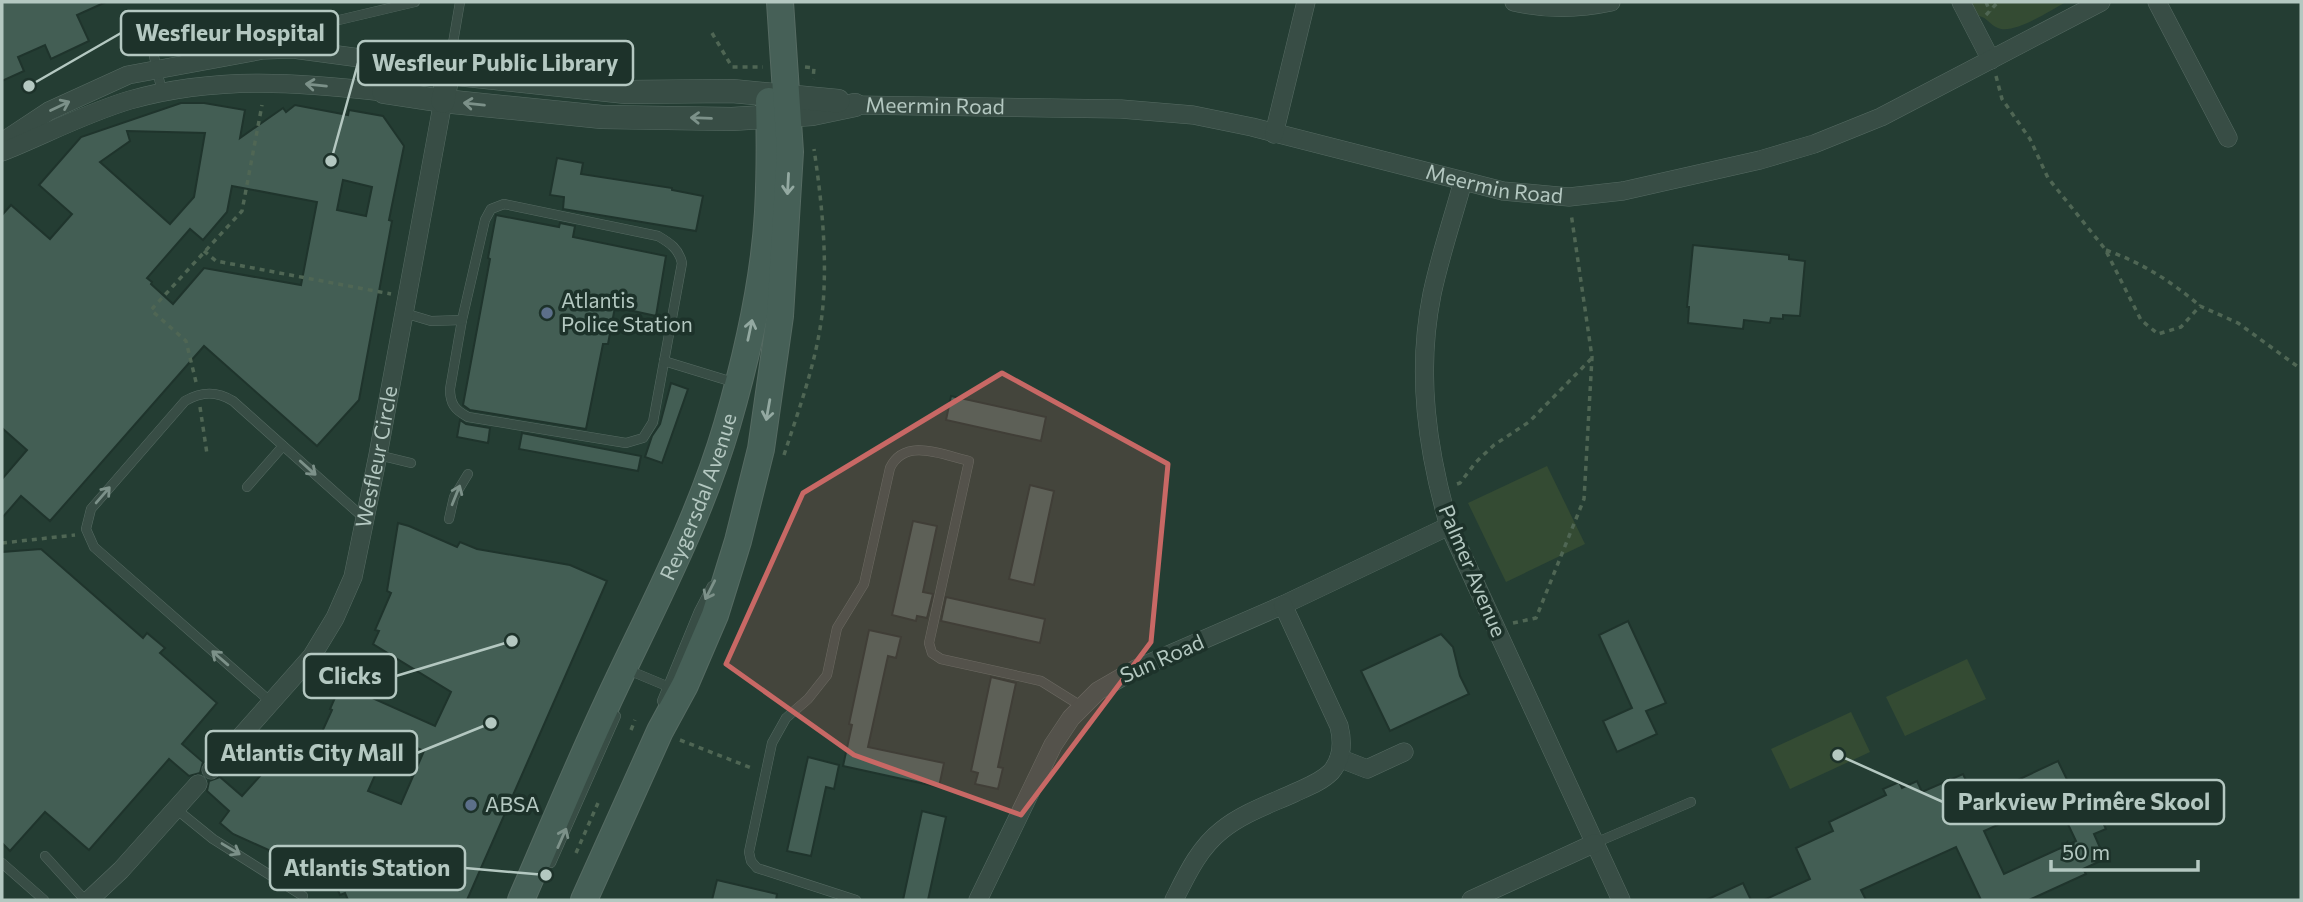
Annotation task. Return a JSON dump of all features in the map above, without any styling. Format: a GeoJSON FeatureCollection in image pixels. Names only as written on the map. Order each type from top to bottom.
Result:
{"type":"FeatureCollection","features":[{"type":"Feature","properties":{"kind":"main road","name":"Reygersdal Avenue"},"geometry":{"type":"LineString","coordinates":[[521,900],[606,706],[677,558],[712,471],[739,383],[754,315],[766,236],[783,67],[780,2]]}},
{"type":"Feature","properties":{"kind":"main road","name":"Reygersdal Avenue"},"geometry":{"type":"LineString","coordinates":[[584,900],[660,731],[699,656],[715,615],[741,530],[761,449],[775,361],[790,152],[778,106]]}},
{"type":"Feature","properties":{"kind":"street"},"geometry":{"type":"LineString","coordinates":[[1274,134],[1306,2]]}},
{"type":"Feature","properties":{"kind":"street"},"geometry":{"type":"LineString","coordinates":[[1514,2],[1562,9],[1611,2]]}},
{"type":"Feature","properties":{"kind":"street"},"geometry":{"type":"LineString","coordinates":[[1961,2],[1991,60]]}},
{"type":"Feature","properties":{"kind":"street","name":"Meermin Road"},"geometry":{"type":"LineString","coordinates":[[778,106],[831,99],[855,105],[1157,111],[1194,115],[1463,181],[1525,194],[1569,197],[1623,191],[1814,144],[1881,117],[2101,2]]}},
{"type":"Feature","properties":{"kind":"street"},"geometry":{"type":"LineString","coordinates":[[2157,2],[2228,138]]}},
{"type":"Feature","properties":{"kind":"street"},"geometry":{"type":"LineString","coordinates":[[2,142],[61,105],[107,83],[157,68],[263,50],[293,49],[448,73],[626,92],[732,91],[778,106]]}},
{"type":"Feature","properties":{"kind":"street","name":"Wesfleur Circle"},"geometry":{"type":"LineString","coordinates":[[211,770],[312,656],[335,618],[355,568],[448,73]]}},
{"type":"Feature","properties":{"kind":"street"},"geometry":{"type":"LineString","coordinates":[[2,152],[128,101],[210,84],[308,83],[443,101],[602,117],[732,119],[778,106]]}},
{"type":"Feature","properties":{"kind":"street","name":"Palmer Avenue"},"geometry":{"type":"LineString","coordinates":[[1463,181],[1432,296],[1425,351],[1427,428],[1438,489],[1449,526],[1621,900]]}},
{"type":"Feature","properties":{"kind":"street","name":"Sun Road"},"geometry":{"type":"LineString","coordinates":[[978,900],[1053,746],[1082,706],[1116,679],[1283,606],[1449,526]]}},
{"type":"Feature","properties":{"kind":"street"},"geometry":{"type":"LineString","coordinates":[[1174,900],[1198,855],[1220,832],[1243,816],[1324,778],[1339,758],[1342,747],[1339,726],[1283,606]]}},
{"type":"Feature","properties":{"kind":"street"},"geometry":{"type":"LineString","coordinates":[[1339,758],[1367,769],[1404,752]]}},
{"type":"Feature","properties":{"kind":"street"},"geometry":{"type":"LineString","coordinates":[[87,900],[121,870],[198,784]]}},
{"type":"Feature","properties":{"kind":"street"},"geometry":{"type":"LineString","coordinates":[[1471,900],[1595,843]]}},
{"type":"Feature","properties":{"kind":"lane"},"geometry":{"type":"LineString","coordinates":[[286,27],[339,20],[415,2]]}},
{"type":"Feature","properties":{"kind":"lane","name":"Wesfleur Circle"},"geometry":{"type":"LineString","coordinates":[[448,73],[460,2]]}},
{"type":"Feature","properties":{"kind":"lane"},"geometry":{"type":"LineString","coordinates":[[145,16],[162,92]]}},
{"type":"Feature","properties":{"kind":"lane"},"geometry":{"type":"LineString","coordinates":[[504,204],[658,236],[675,247],[681,256],[682,263],[653,422],[643,438],[636,441],[626,443],[468,417],[453,406],[450,398],[462,320],[485,220],[491,209],[504,204]]}},
{"type":"Feature","properties":{"kind":"lane"},"geometry":{"type":"LineString","coordinates":[[405,305],[431,321],[462,320]]}},
{"type":"Feature","properties":{"kind":"lane"},"geometry":{"type":"LineString","coordinates":[[664,361],[739,383]]}},
{"type":"Feature","properties":{"kind":"lane"},"geometry":{"type":"LineString","coordinates":[[272,703],[94,547],[87,534],[86,524],[91,509],[180,406],[199,394],[217,393],[226,396],[365,519]]}},
{"type":"Feature","properties":{"kind":"lane"},"geometry":{"type":"LineString","coordinates":[[247,486],[283,446]]}},
{"type":"Feature","properties":{"kind":"lane"},"geometry":{"type":"LineString","coordinates":[[856,900],[757,868],[751,861],[749,852],[772,743],[786,718],[808,699],[827,676],[837,628],[864,584],[890,468],[899,454],[910,450],[969,461],[929,643],[932,653],[941,659],[1041,681],[1082,706]]}},
{"type":"Feature","properties":{"kind":"lane"},"geometry":{"type":"LineString","coordinates":[[378,455],[411,463]]}},
{"type":"Feature","properties":{"kind":"lane"},"geometry":{"type":"LineString","coordinates":[[449,519],[454,497],[467,474]]}},
{"type":"Feature","properties":{"kind":"lane"},"geometry":{"type":"LineString","coordinates":[[659,707],[699,611],[741,530]]}},
{"type":"Feature","properties":{"kind":"lane"},"geometry":{"type":"LineString","coordinates":[[629,682],[663,604],[677,558]]}},
{"type":"Feature","properties":{"kind":"lane"},"geometry":{"type":"LineString","coordinates":[[633,671],[669,687]]}},
{"type":"Feature","properties":{"kind":"lane"},"geometry":{"type":"LineString","coordinates":[[546,875],[621,702]]}},
{"type":"Feature","properties":{"kind":"lane"},"geometry":{"type":"LineString","coordinates":[[1595,843],[1691,802]]}},
{"type":"Feature","properties":{"kind":"lane"},"geometry":{"type":"LineString","coordinates":[[176,809],[213,838],[303,896]]}},
{"type":"Feature","properties":{"kind":"lane"},"geometry":{"type":"LineString","coordinates":[[45,856],[87,900]]}},
{"type":"Feature","properties":{"kind":"lane"},"geometry":{"type":"LineString","coordinates":[[2,863],[44,900]]}},
{"type":"Feature","properties":{"kind":"path"},"geometry":{"type":"LineString","coordinates":[[1986,2],[1990,12]]}},
{"type":"Feature","properties":{"kind":"path"},"geometry":{"type":"LineString","coordinates":[[712,33],[732,66]]}},
{"type":"Feature","properties":{"kind":"path"},"geometry":{"type":"LineString","coordinates":[[1991,60],[2002,99],[2029,139],[2048,178],[2105,249],[2141,320],[2158,334],[2181,327],[2200,306]]}},
{"type":"Feature","properties":{"kind":"path"},"geometry":{"type":"LineString","coordinates":[[206,454],[199,394],[186,341],[151,310],[242,211],[262,106]]}},
{"type":"Feature","properties":{"kind":"path"},"geometry":{"type":"LineString","coordinates":[[1496,627],[1536,618],[1584,499],[1592,357],[1569,197]]}},
{"type":"Feature","properties":{"kind":"path"},"geometry":{"type":"LineString","coordinates":[[2105,249],[2134,260],[2174,284],[2200,306],[2238,323],[2301,369]]}},
{"type":"Feature","properties":{"kind":"path"},"geometry":{"type":"LineString","coordinates":[[204,251],[216,261],[405,305]]}},
{"type":"Feature","properties":{"kind":"path"},"geometry":{"type":"LineString","coordinates":[[1438,489],[1460,483],[1494,445],[1530,422],[1592,357]]}},
{"type":"Feature","properties":{"kind":"path"},"geometry":{"type":"LineString","coordinates":[[2,543],[87,534]]}},
{"type":"Feature","properties":{"kind":"path"},"geometry":{"type":"LineString","coordinates":[[631,730],[635,720]]}},
{"type":"Feature","properties":{"kind":"path"},"geometry":{"type":"LineString","coordinates":[[679,740],[766,774]]}},
{"type":"Feature","properties":{"kind":"path"},"geometry":{"type":"LineString","coordinates":[[576,853],[598,803]]}},
{"type":"Feature","properties":{"kind":"highlighted area"},"geometry":{"type":"Polygon","coordinates":[[[1002,373],[1168,464],[1151,642],[1021,815],[854,755],[726,664],[803,493],[1002,373]]]}},
{"type":"Feature","properties":{"kind":"green space"},"geometry":{"type":"Polygon","coordinates":[[[1971,2],[2066,2],[2032,21],[2005,29],[1995,27],[1979,16],[1971,2]]]}},
{"type":"Feature","properties":{"kind":"green space"},"geometry":{"type":"Polygon","coordinates":[[[1547,466],[1585,544],[1506,582],[1468,503],[1547,466]]]}},
{"type":"Feature","properties":{"kind":"green space"},"geometry":{"type":"Polygon","coordinates":[[[1967,659],[1986,699],[1905,736],[1886,697],[1967,659]]]}},
{"type":"Feature","properties":{"kind":"green space"},"geometry":{"type":"Polygon","coordinates":[[[1851,712],[1870,752],[1790,789],[1771,749],[1851,712]]]}},
{"type":"Feature","properties":{"kind":"building"},"geometry":{"type":"Polygon","coordinates":[[[2,2],[106,2],[77,15],[89,41],[51,59],[45,45],[18,57],[24,71],[2,81],[2,2]]]}},
{"type":"Feature","properties":{"kind":"building"},"geometry":{"type":"Polygon","coordinates":[[[181,103],[204,103],[245,110],[240,138],[283,108],[286,112],[295,105],[348,115],[349,110],[383,116],[404,146],[359,400],[317,446],[204,346],[50,521],[21,496],[2,518],[2,479],[27,450],[2,428],[2,215],[11,205],[50,239],[72,214],[39,185],[81,137],[181,103]],[[127,131],[130,141],[100,162],[170,224],[194,197],[205,133],[127,131]],[[343,180],[337,210],[366,216],[372,187],[343,180]],[[232,186],[227,212],[203,240],[190,229],[147,278],[173,304],[204,268],[301,285],[317,202],[232,186]]]}},
{"type":"Feature","properties":{"kind":"building"},"geometry":{"type":"Polygon","coordinates":[[[557,158],[583,163],[581,174],[672,188],[703,196],[696,231],[563,209],[564,197],[550,195],[557,158]]]}},
{"type":"Feature","properties":{"kind":"building","name":"Atlantis Police Station"},"geometry":{"type":"Polygon","coordinates":[[[496,215],[559,227],[560,223],[575,226],[573,237],[666,256],[656,316],[615,307],[608,344],[603,344],[586,429],[470,410],[463,405],[496,215]]]}},
{"type":"Feature","properties":{"kind":"building"},"geometry":{"type":"Polygon","coordinates":[[[1693,245],[1789,255],[1789,259],[1805,261],[1800,316],[1783,315],[1783,319],[1771,318],[1770,323],[1744,320],[1743,329],[1688,323],[1693,245]]]}},
{"type":"Feature","properties":{"kind":"building"},"geometry":{"type":"Polygon","coordinates":[[[671,383],[688,389],[662,463],[645,457],[652,436],[660,424],[671,383]]]}},
{"type":"Feature","properties":{"kind":"building"},"geometry":{"type":"Polygon","coordinates":[[[951,396],[1046,417],[1041,441],[946,420],[951,396]]]}},
{"type":"Feature","properties":{"kind":"building"},"geometry":{"type":"Polygon","coordinates":[[[460,420],[466,424],[490,428],[488,443],[457,437],[460,420]]]}},
{"type":"Feature","properties":{"kind":"building"},"geometry":{"type":"Polygon","coordinates":[[[522,433],[641,456],[638,471],[519,449],[522,433]]]}},
{"type":"Feature","properties":{"kind":"building"},"geometry":{"type":"Polygon","coordinates":[[[1030,485],[1054,491],[1034,585],[1009,579],[1030,485]]]}},
{"type":"Feature","properties":{"kind":"building"},"geometry":{"type":"Polygon","coordinates":[[[913,521],[937,526],[923,592],[933,594],[927,618],[917,616],[916,621],[892,615],[913,521]]]}},
{"type":"Feature","properties":{"kind":"building"},"geometry":{"type":"Polygon","coordinates":[[[398,523],[457,547],[460,542],[477,549],[570,565],[607,581],[467,900],[348,900],[345,893],[340,895],[333,879],[233,834],[220,823],[229,811],[207,791],[209,781],[220,777],[242,796],[279,755],[306,767],[341,684],[435,726],[451,692],[373,644],[379,631],[375,630],[391,593],[387,591],[398,523]],[[392,737],[368,791],[401,804],[424,751],[392,737]]]}},
{"type":"Feature","properties":{"kind":"building"},"geometry":{"type":"Polygon","coordinates":[[[41,549],[143,638],[147,633],[165,648],[160,653],[217,703],[182,744],[203,762],[200,773],[189,776],[169,759],[89,850],[45,812],[10,851],[2,843],[2,552],[41,549]]]}},
{"type":"Feature","properties":{"kind":"building"},"geometry":{"type":"Polygon","coordinates":[[[946,597],[1045,619],[1040,643],[941,621],[946,597]]]}},
{"type":"Feature","properties":{"kind":"building"},"geometry":{"type":"Polygon","coordinates":[[[1628,621],[1666,703],[1646,711],[1657,734],[1617,752],[1603,721],[1632,708],[1599,635],[1628,621]]]}},
{"type":"Feature","properties":{"kind":"building"},"geometry":{"type":"Polygon","coordinates":[[[869,630],[901,637],[896,658],[888,656],[868,747],[944,763],[939,787],[843,766],[869,630]]]}},
{"type":"Feature","properties":{"kind":"building"},"geometry":{"type":"Polygon","coordinates":[[[1441,634],[1453,647],[1460,676],[1469,694],[1390,731],[1361,671],[1441,634]]]}},
{"type":"Feature","properties":{"kind":"building"},"geometry":{"type":"Polygon","coordinates":[[[991,677],[1016,683],[998,767],[1003,768],[998,789],[975,784],[978,773],[971,771],[991,677]]]}},
{"type":"Feature","properties":{"kind":"building"},"geometry":{"type":"Polygon","coordinates":[[[808,757],[839,765],[834,789],[826,787],[811,856],[787,851],[808,757]]]}},
{"type":"Feature","properties":{"kind":"building"},"geometry":{"type":"Polygon","coordinates":[[[2058,761],[2072,790],[2085,784],[2106,829],[2094,834],[2105,859],[2083,869],[2086,874],[2029,900],[1981,900],[1956,847],[1861,890],[1866,900],[1764,900],[1810,879],[1796,848],[1833,831],[1829,822],[1886,795],[1883,789],[1899,782],[1902,788],[1917,781],[1922,792],[1963,774],[1975,800],[2058,761]],[[2056,799],[1984,831],[2004,874],[2076,841],[2056,799]]]}},
{"type":"Feature","properties":{"kind":"building"},"geometry":{"type":"Polygon","coordinates":[[[922,811],[946,817],[928,900],[903,900],[922,811]]]}},
{"type":"Feature","properties":{"kind":"building"},"geometry":{"type":"Polygon","coordinates":[[[717,880],[777,894],[776,900],[712,900],[717,880]]]}},
{"type":"Feature","properties":{"kind":"building"},"geometry":{"type":"Polygon","coordinates":[[[1743,883],[1751,900],[1706,900],[1743,883]]]}},
{"type":"Feature","properties":{"kind":"place","name":"Wesfleur Hospital"},"geometry":{"type":"Point","coordinates":[29,86]}},
{"type":"Feature","properties":{"kind":"place","name":"Wesfleur Public Library"},"geometry":{"type":"Point","coordinates":[331,161]}},
{"type":"Feature","properties":{"kind":"place","name":"Atlantis Police Station"},"geometry":{"type":"Point","coordinates":[547,313]}},
{"type":"Feature","properties":{"kind":"place","name":"Clicks"},"geometry":{"type":"Point","coordinates":[512,641]}},
{"type":"Feature","properties":{"kind":"place","name":"Atlantis City Mall"},"geometry":{"type":"Point","coordinates":[491,723]}},
{"type":"Feature","properties":{"kind":"place","name":"Parkview Primêre Skool"},"geometry":{"type":"Point","coordinates":[1838,755]}},
{"type":"Feature","properties":{"kind":"place","name":"ABSA"},"geometry":{"type":"Point","coordinates":[471,805]}},
{"type":"Feature","properties":{"kind":"place","name":"Atlantis Station"},"geometry":{"type":"Point","coordinates":[546,875]}}]}
